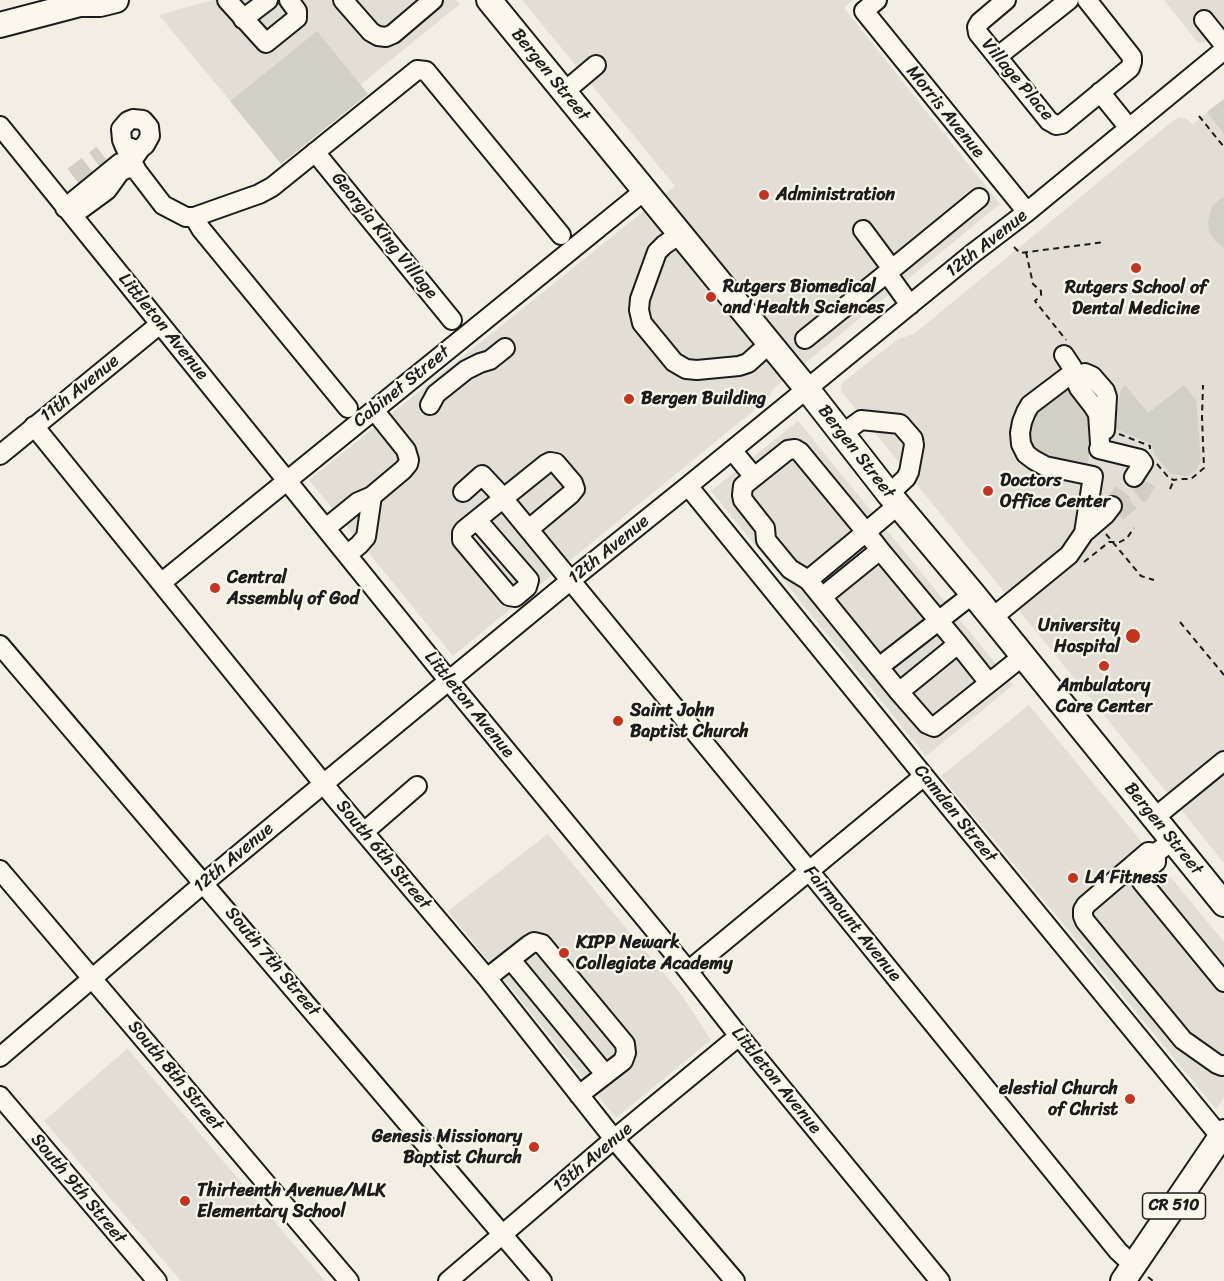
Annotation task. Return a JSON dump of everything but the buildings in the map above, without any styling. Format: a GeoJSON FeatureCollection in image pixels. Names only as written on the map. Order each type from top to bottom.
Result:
{"type":"FeatureCollection","features":[{"type":"Feature","properties":{"kind":"main road","name":"Bergen Street"},"geometry":{"type":"LineString","coordinates":[[489,0],[1154,818],[1164,847],[1224,904]]}},
{"type":"Feature","properties":{"kind":"main road"},"geometry":{"type":"LineString","coordinates":[[0,25],[80,4],[105,1]]}},
{"type":"Feature","properties":{"kind":"main road"},"geometry":{"type":"LineString","coordinates":[[0,39],[84,17],[105,1]]}},
{"type":"Feature","properties":{"kind":"main road","name":"CR 510"},"geometry":{"type":"LineString","coordinates":[[1131,1275],[1223,1137]]}},
{"type":"Feature","properties":{"kind":"street"},"geometry":{"type":"LineString","coordinates":[[227,0],[266,43],[297,18],[297,10],[290,0]]}},
{"type":"Feature","properties":{"kind":"street"},"geometry":{"type":"LineString","coordinates":[[243,19],[268,0]]}},
{"type":"Feature","properties":{"kind":"street"},"geometry":{"type":"LineString","coordinates":[[344,0],[371,32],[386,37],[393,34],[432,0]]}},
{"type":"Feature","properties":{"kind":"street","name":"Village Place"},"geometry":{"type":"LineString","coordinates":[[1006,0],[980,22],[977,27],[980,35],[1053,125],[1062,124],[1130,68],[1132,57],[1087,0]]}},
{"type":"Feature","properties":{"kind":"street"},"geometry":{"type":"LineString","coordinates":[[998,57],[1069,0]]}},
{"type":"Feature","properties":{"kind":"street","name":"Morris Avenue"},"geometry":{"type":"LineString","coordinates":[[870,5],[1027,212]]}},
{"type":"Feature","properties":{"kind":"street"},"geometry":{"type":"LineString","coordinates":[[1204,20],[1224,48]]}},
{"type":"Feature","properties":{"kind":"street","name":"12th Avenue"},"geometry":{"type":"LineString","coordinates":[[0,1057],[324,783],[571,580],[1027,212],[1224,48]]}},
{"type":"Feature","properties":{"kind":"street"},"geometry":{"type":"LineString","coordinates":[[564,93],[596,65]]}},
{"type":"Feature","properties":{"kind":"street"},"geometry":{"type":"LineString","coordinates":[[69,212],[129,158],[145,145],[150,136],[149,127],[135,121],[121,129],[129,158],[163,206],[186,217],[194,217],[265,191],[417,70],[426,71],[561,235]]}},
{"type":"Feature","properties":{"kind":"street"},"geometry":{"type":"LineString","coordinates":[[1096,95],[1125,131]]}},
{"type":"Feature","properties":{"kind":"street","name":"Littleton Avenue"},"geometry":{"type":"LineString","coordinates":[[0,126],[449,681],[940,1281]]}},
{"type":"Feature","properties":{"kind":"street","name":"Georgia King Village"},"geometry":{"type":"LineString","coordinates":[[315,152],[452,320]]}},
{"type":"Feature","properties":{"kind":"street","name":"Cabinet Street"},"geometry":{"type":"LineString","coordinates":[[161,583],[644,191]]}},
{"type":"Feature","properties":{"kind":"street"},"geometry":{"type":"LineString","coordinates":[[805,339],[979,198]]}},
{"type":"Feature","properties":{"kind":"street"},"geometry":{"type":"LineString","coordinates":[[194,217],[201,229],[348,408]]}},
{"type":"Feature","properties":{"kind":"street"},"geometry":{"type":"LineString","coordinates":[[863,230],[910,305]]}},
{"type":"Feature","properties":{"kind":"street"},"geometry":{"type":"LineString","coordinates":[[680,234],[657,252],[640,298],[639,310],[642,323],[674,362],[686,369],[739,366],[748,363],[769,344]]}},
{"type":"Feature","properties":{"kind":"street","name":"11th Avenue"},"geometry":{"type":"LineString","coordinates":[[0,455],[160,324]]}},
{"type":"Feature","properties":{"kind":"street"},"geometry":{"type":"LineString","coordinates":[[430,405],[436,394],[466,370],[490,360],[505,348]]}},
{"type":"Feature","properties":{"kind":"street"},"geometry":{"type":"LineString","coordinates":[[1064,354],[1072,367],[1070,376],[1030,405],[1022,422],[1021,444],[1026,454],[1045,466],[1093,476],[1084,533]]}},
{"type":"Feature","properties":{"kind":"street"},"geometry":{"type":"LineString","coordinates":[[1070,376],[1098,414],[1104,441],[1140,459],[1141,474]]}},
{"type":"Feature","properties":{"kind":"street"},"geometry":{"type":"LineString","coordinates":[[326,528],[358,502],[372,496],[408,464],[406,450],[374,410]]}},
{"type":"Feature","properties":{"kind":"street"},"geometry":{"type":"LineString","coordinates":[[808,580],[866,532],[893,499],[909,472],[913,439],[900,424],[861,420],[842,434]]}},
{"type":"Feature","properties":{"kind":"street","name":"South 6th Street"},"geometry":{"type":"LineString","coordinates":[[34,426],[364,832],[487,978],[614,1139],[735,1281]]}},
{"type":"Feature","properties":{"kind":"street"},"geometry":{"type":"LineString","coordinates":[[732,450],[754,477]]}},
{"type":"Feature","properties":{"kind":"street"},"geometry":{"type":"LineString","coordinates":[[990,682],[798,450],[788,450],[743,486],[741,495],[743,500],[765,528],[766,540],[790,569],[808,580],[927,724],[934,727],[1023,656]]}},
{"type":"Feature","properties":{"kind":"street"},"geometry":{"type":"LineString","coordinates":[[477,520],[500,495],[552,462],[557,464],[573,483],[574,489],[529,529]]}},
{"type":"Feature","properties":{"kind":"street","name":"Fairmount Avenue"},"geometry":{"type":"LineString","coordinates":[[500,495],[463,492],[482,475],[500,495],[1118,1251],[1131,1275]]}},
{"type":"Feature","properties":{"kind":"street","name":"Camden Street"},"geometry":{"type":"LineString","coordinates":[[688,486],[924,777],[1223,1137]]}},
{"type":"Feature","properties":{"kind":"street"},"geometry":{"type":"LineString","coordinates":[[348,554],[366,537],[372,496]]}},
{"type":"Feature","properties":{"kind":"street"},"geometry":{"type":"LineString","coordinates":[[992,618],[1069,555],[1084,533],[1109,516]]}},
{"type":"Feature","properties":{"kind":"street"},"geometry":{"type":"LineString","coordinates":[[822,597],[880,550]]}},
{"type":"Feature","properties":{"kind":"street"},"geometry":{"type":"LineString","coordinates":[[879,667],[973,594]]}},
{"type":"Feature","properties":{"kind":"street"},"geometry":{"type":"LineString","coordinates":[[899,692],[958,644]]}},
{"type":"Feature","properties":{"kind":"street","name":"South 7th Street"},"geometry":{"type":"LineString","coordinates":[[0,645],[542,1281]]}},
{"type":"Feature","properties":{"kind":"street"},"geometry":{"type":"LineString","coordinates":[[1154,818],[1224,761]]}},
{"type":"Feature","properties":{"kind":"street"},"geometry":{"type":"LineString","coordinates":[[688,971],[924,777]]}},
{"type":"Feature","properties":{"kind":"street"},"geometry":{"type":"LineString","coordinates":[[364,832],[417,786]]}},
{"type":"Feature","properties":{"kind":"street"},"geometry":{"type":"LineString","coordinates":[[1164,847],[1156,862],[1142,874],[1142,882],[1224,982]]}},
{"type":"Feature","properties":{"kind":"street"},"geometry":{"type":"LineString","coordinates":[[1164,847],[1148,852],[1139,859],[1086,905],[1083,916],[1184,1040],[1217,1064],[1224,1065]]}},
{"type":"Feature","properties":{"kind":"street","name":"South 8th Street"},"geometry":{"type":"LineString","coordinates":[[0,870],[349,1281]]}},
{"type":"Feature","properties":{"kind":"street"},"geometry":{"type":"LineString","coordinates":[[487,978],[529,945],[538,942],[554,957],[625,1044],[626,1053],[622,1061],[579,1095]]}},
{"type":"Feature","properties":{"kind":"street"},"geometry":{"type":"LineString","coordinates":[[514,957],[608,1072]]}},
{"type":"Feature","properties":{"kind":"street","name":"13th Avenue"},"geometry":{"type":"LineString","coordinates":[[448,1281],[739,1036]]}},
{"type":"Feature","properties":{"kind":"street","name":"South 9th Street"},"geometry":{"type":"LineString","coordinates":[[0,1096],[157,1281]]}},
{"type":"Feature","properties":{"kind":"path"},"geometry":{"type":"LineString","coordinates":[[1199,116],[1224,147]]}},
{"type":"Feature","properties":{"kind":"path"},"geometry":{"type":"LineString","coordinates":[[1014,247],[1020,253],[1105,243]]}},
{"type":"Feature","properties":{"kind":"path"},"geometry":{"type":"LineString","coordinates":[[1026,252],[1033,284],[1041,291],[1041,295],[1035,301],[1064,354]]}},
{"type":"Feature","properties":{"kind":"path"},"geometry":{"type":"LineString","coordinates":[[1104,441],[1150,446],[1151,457],[1169,478],[1191,479],[1204,468],[1203,385]]}},
{"type":"Feature","properties":{"kind":"path"},"geometry":{"type":"LineString","coordinates":[[1170,489],[1174,480]]}},
{"type":"Feature","properties":{"kind":"path"},"geometry":{"type":"LineString","coordinates":[[1109,516],[1142,576],[1154,580]]}},
{"type":"Feature","properties":{"kind":"path"},"geometry":{"type":"LineString","coordinates":[[1180,622],[1224,675]]}},
{"type":"Feature","properties":{"kind":"shaded area"},"geometry":{"type":"Polygon","coordinates":[[[213,0],[456,0],[460,4],[360,85],[317,31],[230,101],[159,15],[213,0]]]}},
{"type":"Feature","properties":{"kind":"shaded area","name":"Rutgers Biomedical and Health Sciences"},"geometry":{"type":"Polygon","coordinates":[[[522,0],[853,0],[844,8],[1000,204],[772,390],[769,398],[453,656],[309,480],[675,186],[522,0]]]}},
{"type":"Feature","properties":{"kind":"shaded area"},"geometry":{"type":"Polygon","coordinates":[[[1164,0],[1224,0],[1224,27],[1206,42],[1198,43],[1164,0]]]}},
{"type":"Feature","properties":{"kind":"shaded area"},"geometry":{"type":"Polygon","coordinates":[[[317,31],[368,94],[281,164],[230,101],[317,31]]]}},
{"type":"Feature","properties":{"kind":"shaded area","name":"Rutgers Biomedical and Health Sciences"},"geometry":{"type":"Polygon","coordinates":[[[1224,99],[1224,863],[841,391],[842,383],[898,339],[914,334],[1174,120],[1180,117],[1193,124],[1224,99]]]}},
{"type":"Feature","properties":{"kind":"shaded area"},"geometry":{"type":"Polygon","coordinates":[[[1224,99],[1224,134],[1207,112],[1224,99]]]}},
{"type":"Feature","properties":{"kind":"shaded area"},"geometry":{"type":"Polygon","coordinates":[[[1224,197],[1224,248],[1214,240],[1209,231],[1208,221],[1211,209],[1217,201],[1224,197]]]}},
{"type":"Feature","properties":{"kind":"shaded area"},"geometry":{"type":"Polygon","coordinates":[[[1125,385],[1148,413],[1184,385],[1196,400],[1201,460],[1196,471],[1186,476],[1171,474],[1154,454],[1152,444],[1114,427],[1121,389],[1125,385]]]}},
{"type":"Feature","properties":{"kind":"shaded area"},"geometry":{"type":"Polygon","coordinates":[[[1070,387],[1089,410],[1094,430],[1088,462],[1085,466],[1044,458],[1029,443],[1028,432],[1035,411],[1070,387]]]}},
{"type":"Feature","properties":{"kind":"shaded area"},"geometry":{"type":"Polygon","coordinates":[[[798,421],[1013,685],[926,756],[711,491],[798,421]]]}},
{"type":"Feature","properties":{"kind":"shaded area"},"geometry":{"type":"Polygon","coordinates":[[[1029,705],[1224,942],[1224,1098],[1216,1109],[941,776],[1029,705]]]}},
{"type":"Feature","properties":{"kind":"shaded area","name":"KIPP Newark Collegiate Academy"},"geometry":{"type":"Polygon","coordinates":[[[548,834],[681,994],[711,1040],[616,1118],[448,911],[548,834]]]}},
{"type":"Feature","properties":{"kind":"shaded area","name":"Thirteenth Avenue/MLK Elementary School"},"geometry":{"type":"Polygon","coordinates":[[[128,1048],[325,1281],[181,1281],[44,1121],[128,1048]]]}},
{"type":"Feature","properties":{"kind":"tunnel"},"geometry":{"type":"LineString","coordinates":[[73,176],[102,154]]}},
{"type":"Feature","properties":{"kind":"tunnel"},"geometry":{"type":"LineString","coordinates":[[1112,506],[1134,477]]}},
{"type":"Feature","properties":{"kind":"tunnel"},"geometry":{"type":"LineString","coordinates":[[1117,513],[1141,493],[1147,482]]}},
{"type":"Feature","properties":{"kind":"place","name":"Administration"},"geometry":{"type":"Point","coordinates":[764,195]}},
{"type":"Feature","properties":{"kind":"place","name":"Rutgers School of Dental Medicine"},"geometry":{"type":"Point","coordinates":[1136,268]}},
{"type":"Feature","properties":{"kind":"place","name":"Rutgers Biomedical and Health Sciences"},"geometry":{"type":"Point","coordinates":[711,297]}},
{"type":"Feature","properties":{"kind":"place","name":"Bergen Building"},"geometry":{"type":"Point","coordinates":[629,399]}},
{"type":"Feature","properties":{"kind":"place","name":"Doctors Office Center"},"geometry":{"type":"Point","coordinates":[988,491]}},
{"type":"Feature","properties":{"kind":"place","name":"Central Assembly of God"},"geometry":{"type":"Point","coordinates":[215,588]}},
{"type":"Feature","properties":{"kind":"place","name":"University Hospital"},"geometry":{"type":"Point","coordinates":[1133,636]}},
{"type":"Feature","properties":{"kind":"place","name":"Ambulatory Care Center"},"geometry":{"type":"Point","coordinates":[1104,666]}},
{"type":"Feature","properties":{"kind":"place","name":"Saint John Baptist Church"},"geometry":{"type":"Point","coordinates":[618,721]}},
{"type":"Feature","properties":{"kind":"place","name":"LA Fitness"},"geometry":{"type":"Point","coordinates":[1073,878]}},
{"type":"Feature","properties":{"kind":"place","name":"KIPP Newark Collegiate Academy"},"geometry":{"type":"Point","coordinates":[564,953]}},
{"type":"Feature","properties":{"kind":"place","name":"elestial Church of Christ"},"geometry":{"type":"Point","coordinates":[1130,1099]}},
{"type":"Feature","properties":{"kind":"place","name":"Genesis Missionary Baptist Church"},"geometry":{"type":"Point","coordinates":[534,1147]}},
{"type":"Feature","properties":{"kind":"place","name":"Thirteenth Avenue/MLK Elementary School"},"geometry":{"type":"Point","coordinates":[185,1201]}}]}
